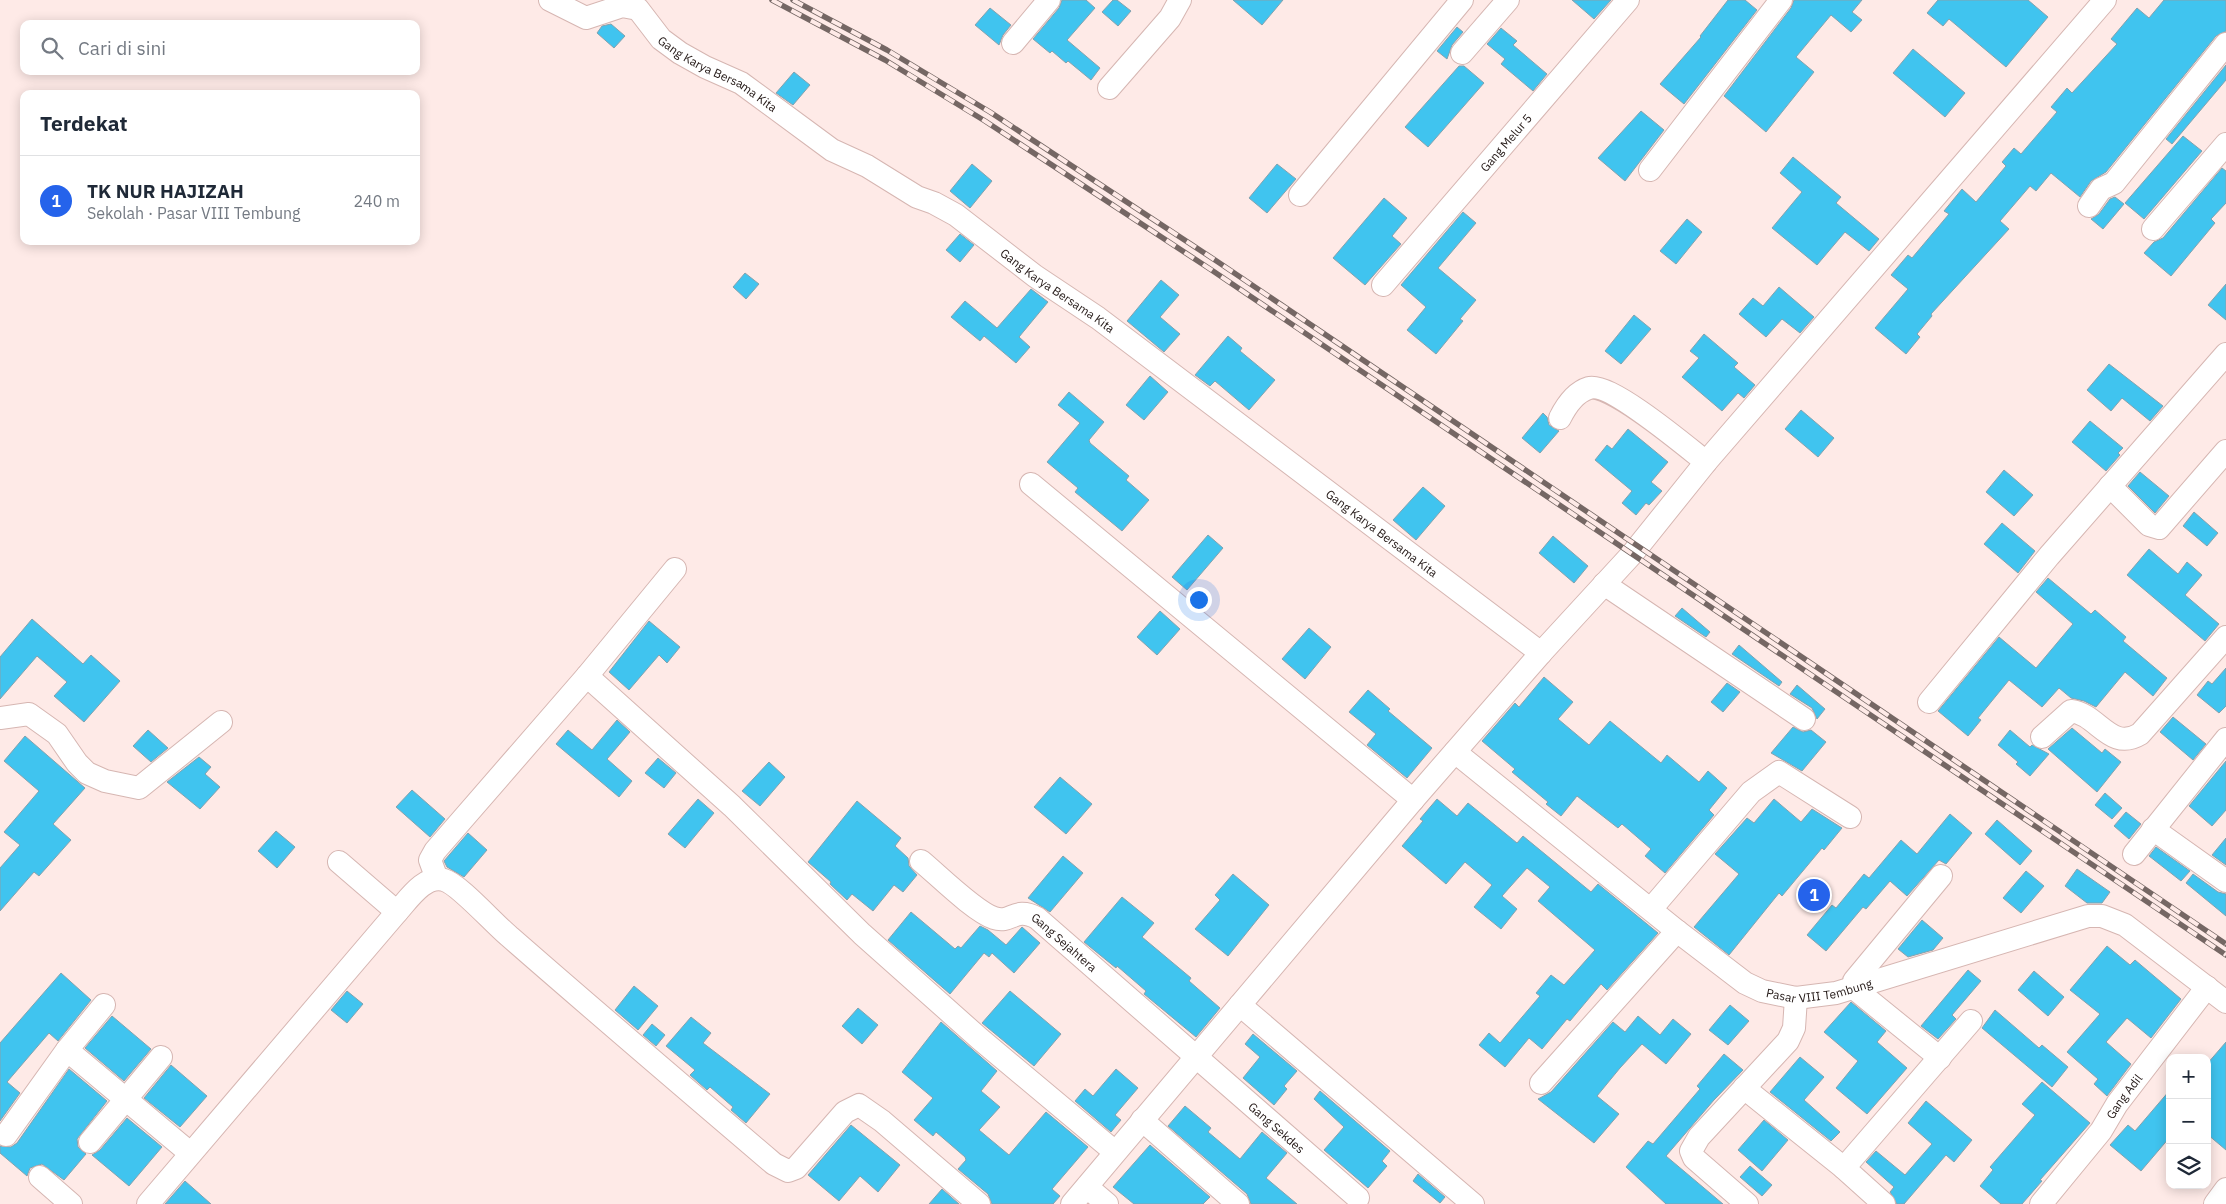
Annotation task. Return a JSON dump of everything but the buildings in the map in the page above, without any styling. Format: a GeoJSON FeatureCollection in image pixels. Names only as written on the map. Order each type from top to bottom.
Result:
{"type":"FeatureCollection","features":[{"type":"Feature","properties":{"kind":"street","name":"Gang Karya Bersama Kita"},"geometry":{"type":"LineString","coordinates":[[550,0],[586,18],[622,6],[638,9],[661,39],[680,53],[704,68],[741,83],[832,150],[867,166],[917,197],[934,203],[963,220],[1035,276],[1098,318],[1541,653]]}},
{"type":"Feature","properties":{"kind":"street"},"geometry":{"type":"LineString","coordinates":[[1013,43],[1049,0]]}},
{"type":"Feature","properties":{"kind":"street"},"geometry":{"type":"LineString","coordinates":[[1109,88],[1170,18],[1180,0]]}},
{"type":"Feature","properties":{"kind":"street"},"geometry":{"type":"LineString","coordinates":[[1300,195],[1462,0]]}},
{"type":"Feature","properties":{"kind":"street"},"geometry":{"type":"LineString","coordinates":[[1462,53],[1508,0]]}},
{"type":"Feature","properties":{"kind":"street","name":"Gang Melur 5"},"geometry":{"type":"LineString","coordinates":[[1383,285],[1628,0]]}},
{"type":"Feature","properties":{"kind":"street"},"geometry":{"type":"LineString","coordinates":[[1650,170],[1782,0]]}},
{"type":"Feature","properties":{"kind":"street"},"geometry":{"type":"LineString","coordinates":[[1072,1204],[1413,800],[1541,653],[1633,553],[1706,462],[2105,0]]}},
{"type":"Feature","properties":{"kind":"street"},"geometry":{"type":"LineString","coordinates":[[2089,206],[2101,190],[2114,183],[2226,44]]}},
{"type":"Feature","properties":{"kind":"street"},"geometry":{"type":"LineString","coordinates":[[2153,229],[2226,144]]}},
{"type":"Feature","properties":{"kind":"street"},"geometry":{"type":"LineString","coordinates":[[1929,702],[2049,556],[2226,354]]}},
{"type":"Feature","properties":{"kind":"street"},"geometry":{"type":"LineString","coordinates":[[1560,418],[1565,408],[1578,394],[1590,388],[1600,388],[1631,406],[1706,462]]}},
{"type":"Feature","properties":{"kind":"street"},"geometry":{"type":"LineString","coordinates":[[2110,486],[2149,525],[2159,528],[2226,451]]}},
{"type":"Feature","properties":{"kind":"street"},"geometry":{"type":"LineString","coordinates":[[1031,484],[1413,800]]}},
{"type":"Feature","properties":{"kind":"street"},"geometry":{"type":"LineString","coordinates":[[437,879],[430,860],[435,851],[587,676],[675,569]]}},
{"type":"Feature","properties":{"kind":"street"},"geometry":{"type":"LineString","coordinates":[[1604,584],[1804,719]]}},
{"type":"Feature","properties":{"kind":"street"},"geometry":{"type":"LineString","coordinates":[[2042,737],[2071,711],[2091,720],[2110,735],[2120,739],[2131,740],[2140,734],[2226,637]]}},
{"type":"Feature","properties":{"kind":"street"},"geometry":{"type":"LineString","coordinates":[[587,676],[732,806],[862,934],[980,1039],[1115,1152]]}},
{"type":"Feature","properties":{"kind":"street"},"geometry":{"type":"LineString","coordinates":[[0,718],[29,714],[57,734],[77,763],[87,772],[105,781],[139,788],[220,722]]}},
{"type":"Feature","properties":{"kind":"street"},"geometry":{"type":"LineString","coordinates":[[2134,854],[2226,738]]}},
{"type":"Feature","properties":{"kind":"street","name":"Pasar VIII Tembung"},"geometry":{"type":"LineString","coordinates":[[1455,752],[1677,931],[1745,983],[1762,991],[1796,998],[1855,989],[2088,916],[2102,916],[2125,925],[2226,1002]]}},
{"type":"Feature","properties":{"kind":"street"},"geometry":{"type":"LineString","coordinates":[[1651,909],[1751,792],[1779,772],[1850,817]]}},
{"type":"Feature","properties":{"kind":"street"},"geometry":{"type":"LineString","coordinates":[[2153,829],[2226,882]]}},
{"type":"Feature","properties":{"kind":"street","name":"Gang Sejahtera"},"geometry":{"type":"LineString","coordinates":[[921,861],[982,912],[993,918],[1003,920],[1019,913],[1027,913],[1037,918],[1197,1055]]}},
{"type":"Feature","properties":{"kind":"street"},"geometry":{"type":"LineString","coordinates":[[339,862],[397,912]]}},
{"type":"Feature","properties":{"kind":"street"},"geometry":{"type":"LineString","coordinates":[[1940,1058],[1855,989],[1854,981],[1857,975],[1941,876]]}},
{"type":"Feature","properties":{"kind":"street"},"geometry":{"type":"LineString","coordinates":[[148,1204],[397,912],[416,891],[430,880],[437,879],[446,880],[457,888],[507,935],[774,1164],[788,1171],[796,1168],[845,1112],[859,1105],[888,1126],[979,1204]]}},
{"type":"Feature","properties":{"kind":"street"},"geometry":{"type":"LineString","coordinates":[[1541,1083],[1677,931]]}},
{"type":"Feature","properties":{"kind":"street","name":"Gang Adil"},"geometry":{"type":"LineString","coordinates":[[2041,1204],[2101,1132],[2116,1104],[2207,986]]}},
{"type":"Feature","properties":{"kind":"street"},"geometry":{"type":"LineString","coordinates":[[1747,1204],[1694,1158],[1691,1151],[1698,1137],[1788,1041],[1794,1028],[1796,998]]}},
{"type":"Feature","properties":{"kind":"street"},"geometry":{"type":"LineString","coordinates":[[6,1135],[67,1050],[104,1005]]}},
{"type":"Feature","properties":{"kind":"street"},"geometry":{"type":"LineString","coordinates":[[1240,1005],[1473,1204]]}},
{"type":"Feature","properties":{"kind":"street"},"geometry":{"type":"LineString","coordinates":[[1844,1168],[1971,1021]]}},
{"type":"Feature","properties":{"kind":"street"},"geometry":{"type":"LineString","coordinates":[[67,1050],[190,1153]]}},
{"type":"Feature","properties":{"kind":"street","name":"Gang Sekdes"},"geometry":{"type":"LineString","coordinates":[[1197,1055],[1358,1198]]}},
{"type":"Feature","properties":{"kind":"street"},"geometry":{"type":"LineString","coordinates":[[90,1142],[161,1057]]}},
{"type":"Feature","properties":{"kind":"street"},"geometry":{"type":"LineString","coordinates":[[1744,1088],[1844,1168],[1884,1204]]}},
{"type":"Feature","properties":{"kind":"street"},"geometry":{"type":"LineString","coordinates":[[1142,1120],[1238,1204]]}},
{"type":"Feature","properties":{"kind":"street"},"geometry":{"type":"LineString","coordinates":[[40,1177],[71,1204]]}},
{"type":"Feature","properties":{"kind":"street"},"geometry":{"type":"LineString","coordinates":[[1087,1186],[1107,1204]]}},
{"type":"Feature","properties":{"kind":"street"},"geometry":{"type":"LineString","coordinates":[[2214,1204],[2226,1189]]}},
{"type":"Feature","properties":{"kind":"railway"},"geometry":{"type":"LineString","coordinates":[[772,0],[885,60],[985,121],[1210,269],[2226,955]]}},
{"type":"Feature","properties":{"kind":"railway"},"geometry":{"type":"LineString","coordinates":[[793,0],[887,50],[990,112],[1218,262],[2226,944]]}},
{"type":"Feature","properties":{"kind":"place","name":"TK NUR HAJIZAH"},"geometry":{"type":"Point","coordinates":[1814,895]}}]}
